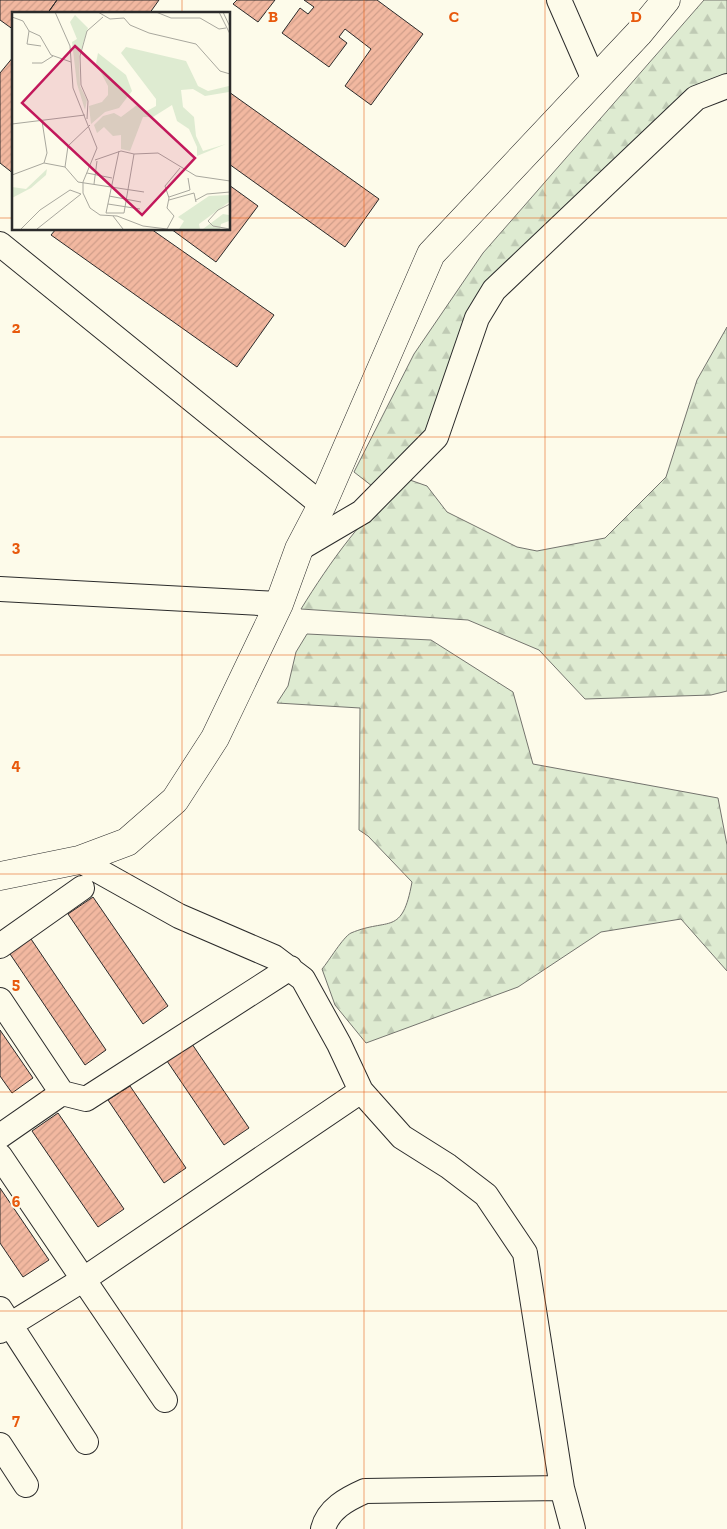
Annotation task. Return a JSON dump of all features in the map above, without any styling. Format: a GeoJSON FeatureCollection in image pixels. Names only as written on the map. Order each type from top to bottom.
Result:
{"type":"FeatureCollection","features":[{"type":"Feature","properties":{"kind":"street"},"geometry":{"type":"LineString","coordinates":[[559,0],[594,80]]}},
{"type":"Feature","properties":{"kind":"street"},"geometry":{"type":"LineString","coordinates":[[0,876],[79,860],[126,842],[175,800],[215,738],[280,604],[299,549],[322,505],[431,254],[666,0]]}},
{"type":"Feature","properties":{"kind":"street"},"geometry":{"type":"LineString","coordinates":[[299,549],[362,512],[436,437],[477,318],[494,290],[696,98],[727,86]]}},
{"type":"Feature","properties":{"kind":"street"},"geometry":{"type":"LineString","coordinates":[[3,253],[322,505]]}},
{"type":"Feature","properties":{"kind":"street"},"geometry":{"type":"LineString","coordinates":[[0,588],[280,604]]}},
{"type":"Feature","properties":{"kind":"street"},"geometry":{"type":"LineString","coordinates":[[79,860],[179,916],[274,957],[290,968],[303,979],[340,1044],[361,1091],[402,1137],[448,1166],[486,1195],[525,1253],[562,1488],[573,1529]]}},
{"type":"Feature","properties":{"kind":"street"},"geometry":{"type":"LineString","coordinates":[[0,946],[82,888]]}},
{"type":"Feature","properties":{"kind":"street"},"geometry":{"type":"LineString","coordinates":[[0,1000],[62,1093],[86,1099],[290,968]]}},
{"type":"Feature","properties":{"kind":"street"},"geometry":{"type":"LineString","coordinates":[[86,1442],[4,1322],[84,1279],[361,1091]]}},
{"type":"Feature","properties":{"kind":"street"},"geometry":{"type":"LineString","coordinates":[[0,1136],[62,1093]]}},
{"type":"Feature","properties":{"kind":"street"},"geometry":{"type":"LineString","coordinates":[[0,1156],[165,1400]]}},
{"type":"Feature","properties":{"kind":"street"},"geometry":{"type":"LineString","coordinates":[[0,1445],[26,1485]]}},
{"type":"Feature","properties":{"kind":"street"},"geometry":{"type":"LineString","coordinates":[[322,1529],[325,1518],[345,1500],[365,1491],[562,1488]]}},
{"type":"Feature","properties":{"kind":"green space"},"geometry":{"type":"Polygon","coordinates":[[[704,0],[727,0],[727,75],[488,287],[431,427],[372,486],[354,472],[414,354],[483,253],[704,0]]]}},
{"type":"Feature","properties":{"kind":"green space"},"geometry":{"type":"Polygon","coordinates":[[[727,327],[727,691],[711,695],[585,699],[539,650],[468,620],[301,609],[362,523],[376,507],[407,479],[427,486],[447,512],[517,547],[537,551],[605,538],[666,477],[697,380],[727,327]]]}},
{"type":"Feature","properties":{"kind":"green space"},"geometry":{"type":"Polygon","coordinates":[[[307,634],[431,640],[513,692],[533,764],[718,798],[727,845],[727,971],[681,919],[601,932],[518,987],[366,1043],[335,1005],[322,969],[348,935],[364,928],[392,922],[398,918],[404,911],[412,882],[368,836],[359,830],[360,708],[277,703],[288,686],[296,652],[307,634]]]}},
{"type":"Feature","properties":{"kind":"building"},"geometry":{"type":"Polygon","coordinates":[[[0,0],[57,0],[48,12],[12,12],[12,29],[0,20],[0,0]]]}},
{"type":"Feature","properties":{"kind":"building"},"geometry":{"type":"Polygon","coordinates":[[[57,0],[159,0],[150,12],[48,12],[57,0]]]}},
{"type":"Feature","properties":{"kind":"building"},"geometry":{"type":"Polygon","coordinates":[[[237,0],[275,0],[258,22],[233,4],[237,0]]]}},
{"type":"Feature","properties":{"kind":"building"},"geometry":{"type":"Polygon","coordinates":[[[304,0],[377,0],[423,34],[371,105],[345,86],[371,49],[345,29],[339,37],[347,43],[329,67],[282,33],[300,8],[308,14],[314,7],[304,0]]]}},
{"type":"Feature","properties":{"kind":"building"},"geometry":{"type":"Polygon","coordinates":[[[12,58],[12,172],[0,163],[0,73],[12,58]]]}},
{"type":"Feature","properties":{"kind":"building"},"geometry":{"type":"Polygon","coordinates":[[[230,93],[379,199],[345,247],[230,165],[230,93]]]}},
{"type":"Feature","properties":{"kind":"building"},"geometry":{"type":"Polygon","coordinates":[[[230,186],[258,206],[216,262],[172,230],[230,230],[230,186]]]}},
{"type":"Feature","properties":{"kind":"building"},"geometry":{"type":"Polygon","coordinates":[[[55,230],[152,230],[274,315],[237,367],[51,235],[55,230]]]}},
{"type":"Feature","properties":{"kind":"building"},"geometry":{"type":"Polygon","coordinates":[[[93,897],[168,1006],[143,1024],[68,914],[93,897]]]}},
{"type":"Feature","properties":{"kind":"building"},"geometry":{"type":"Polygon","coordinates":[[[29,936],[106,1050],[85,1065],[8,951],[29,936]]]}},
{"type":"Feature","properties":{"kind":"building"},"geometry":{"type":"Polygon","coordinates":[[[0,1030],[33,1078],[12,1093],[0,1076],[0,1030]]]}},
{"type":"Feature","properties":{"kind":"building"},"geometry":{"type":"Polygon","coordinates":[[[192,1044],[249,1128],[224,1145],[167,1061],[192,1044]]]}},
{"type":"Feature","properties":{"kind":"building"},"geometry":{"type":"Polygon","coordinates":[[[130,1086],[186,1168],[164,1183],[108,1100],[130,1086]]]}},
{"type":"Feature","properties":{"kind":"building"},"geometry":{"type":"Polygon","coordinates":[[[58,1113],[124,1209],[98,1227],[32,1131],[58,1113]]]}},
{"type":"Feature","properties":{"kind":"building"},"geometry":{"type":"Polygon","coordinates":[[[0,1188],[49,1260],[23,1277],[0,1243],[0,1188]]]}}]}
